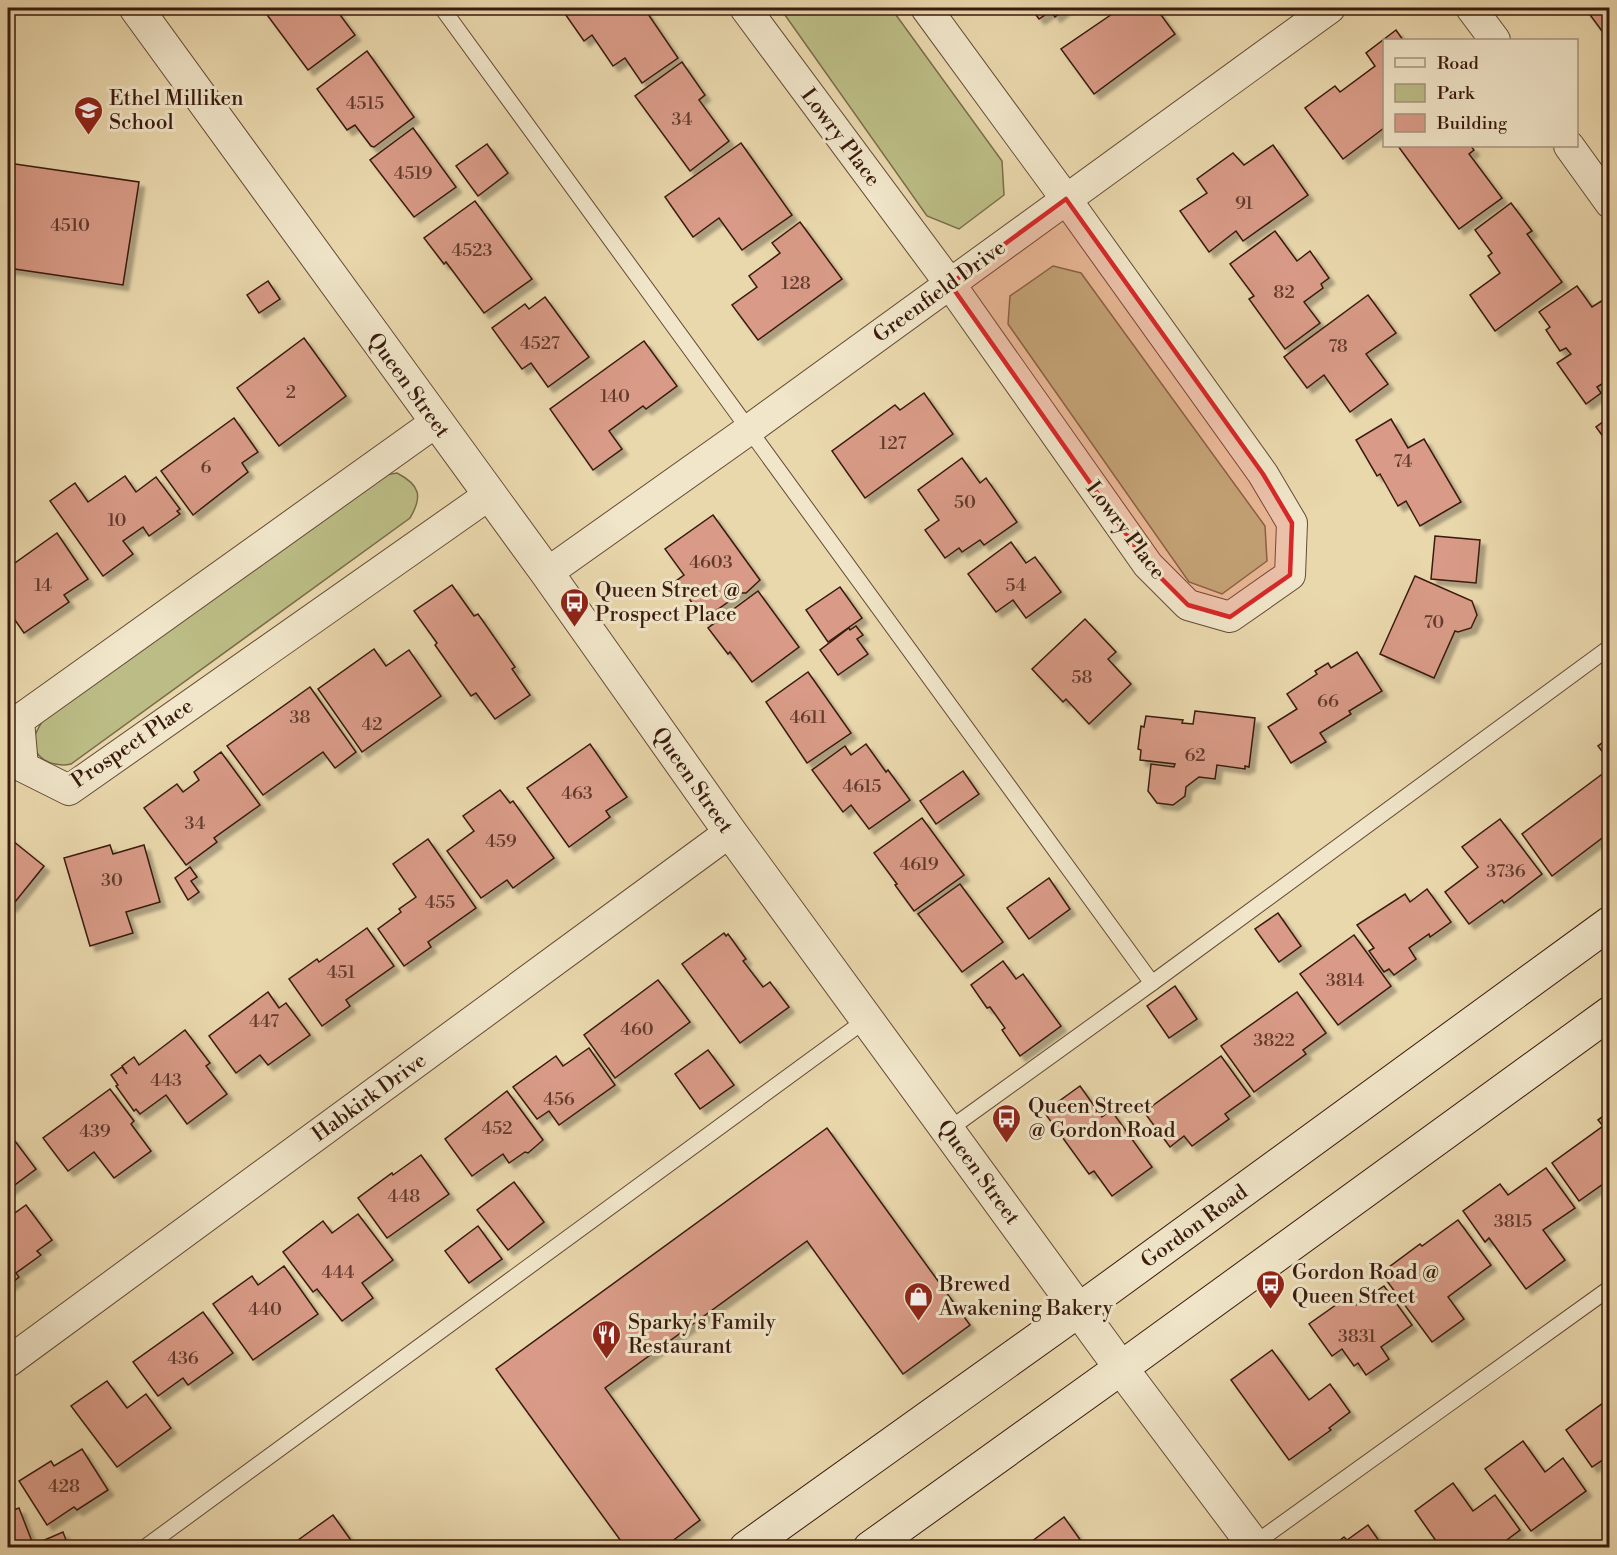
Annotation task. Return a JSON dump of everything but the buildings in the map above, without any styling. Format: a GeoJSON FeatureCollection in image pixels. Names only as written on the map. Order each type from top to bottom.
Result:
{"type":"FeatureCollection","features":[{"type":"Feature","properties":{"kind":"main road","name":"Queen Street"},"geometry":{"type":"LineString","coordinates":[[136,8],[547,573],[730,832],[1121,1368],[1255,1546]]}},
{"type":"Feature","properties":{"kind":"main road","name":"Gordon Road"},"geometry":{"type":"LineString","coordinates":[[746,1548],[1079,1310],[1610,922]]}},
{"type":"Feature","properties":{"kind":"main road"},"geometry":{"type":"LineString","coordinates":[[870,1548],[1610,1013]]}},
{"type":"Feature","properties":{"kind":"street","name":"Lowry Place"},"geometry":{"type":"LineString","coordinates":[[744,8],[950,284],[1148,565],[1188,605],[1230,617],[1290,575],[1292,523],[1263,474],[926,8]]}},
{"type":"Feature","properties":{"kind":"street","name":"Greenfield Drive"},"geometry":{"type":"LineString","coordinates":[[547,573],[750,429],[1329,8]]}},
{"type":"Feature","properties":{"kind":"street"},"geometry":{"type":"LineString","coordinates":[[1472,8],[1494,39]]}},
{"type":"Feature","properties":{"kind":"street"},"geometry":{"type":"LineString","coordinates":[[1570,147],[1610,203]]}},
{"type":"Feature","properties":{"kind":"street","name":"Prospect Place"},"geometry":{"type":"LineString","coordinates":[[436,422],[19,720],[23,767],[69,789],[489,495]]}},
{"type":"Feature","properties":{"kind":"street","name":"Habkirk Drive"},"geometry":{"type":"LineString","coordinates":[[8,1362],[730,832]]}},
{"type":"Feature","properties":{"kind":"lane"},"geometry":{"type":"LineString","coordinates":[[442,8],[1152,983]]}},
{"type":"Feature","properties":{"kind":"lane"},"geometry":{"type":"LineString","coordinates":[[948,1130],[1610,647]]}},
{"type":"Feature","properties":{"kind":"lane"},"geometry":{"type":"LineString","coordinates":[[144,1548],[867,1019]]}},
{"type":"Feature","properties":{"kind":"lane"},"geometry":{"type":"LineString","coordinates":[[1255,1546],[1610,1288]]}},
{"type":"Feature","properties":{"kind":"highlighted area"},"geometry":{"type":"Polygon","coordinates":[[[1066,199],[1263,474],[1292,523],[1290,575],[1230,617],[1188,605],[1148,565],[950,284],[1066,199]]]}},
{"type":"Feature","properties":{"kind":"green space"},"geometry":{"type":"Polygon","coordinates":[[[780,8],[891,8],[1002,161],[1004,195],[959,229],[927,216],[780,8]]]}},
{"type":"Feature","properties":{"kind":"green space"},"geometry":{"type":"Polygon","coordinates":[[[1053,266],[1081,273],[1265,526],[1267,561],[1222,594],[1189,582],[1008,324],[1010,296],[1053,266]]]}},
{"type":"Feature","properties":{"kind":"green space"},"geometry":{"type":"Polygon","coordinates":[[[397,473],[411,482],[417,492],[417,503],[410,518],[71,764],[54,764],[44,760],[36,751],[34,739],[44,718],[380,476],[397,473]]]}},
{"type":"Feature","properties":{"kind":"place","name":"Ethel Milliken School"},"geometry":{"type":"Point","coordinates":[88,136]}},
{"type":"Feature","properties":{"kind":"place","name":"Queen Street @ Prospect Place"},"geometry":{"type":"Point","coordinates":[574,628]}},
{"type":"Feature","properties":{"kind":"place","name":"Queen Street @ Gordon Road"},"geometry":{"type":"Point","coordinates":[1007,1144]}},
{"type":"Feature","properties":{"kind":"place","name":"Gordon Road @ Queen Street"},"geometry":{"type":"Point","coordinates":[1271,1310]}},
{"type":"Feature","properties":{"kind":"place","name":"Brewed Awakening Bakery"},"geometry":{"type":"Point","coordinates":[918,1322]}},
{"type":"Feature","properties":{"kind":"place","name":"Sparky's Family Restaurant"},"geometry":{"type":"Point","coordinates":[607,1360]}}]}
